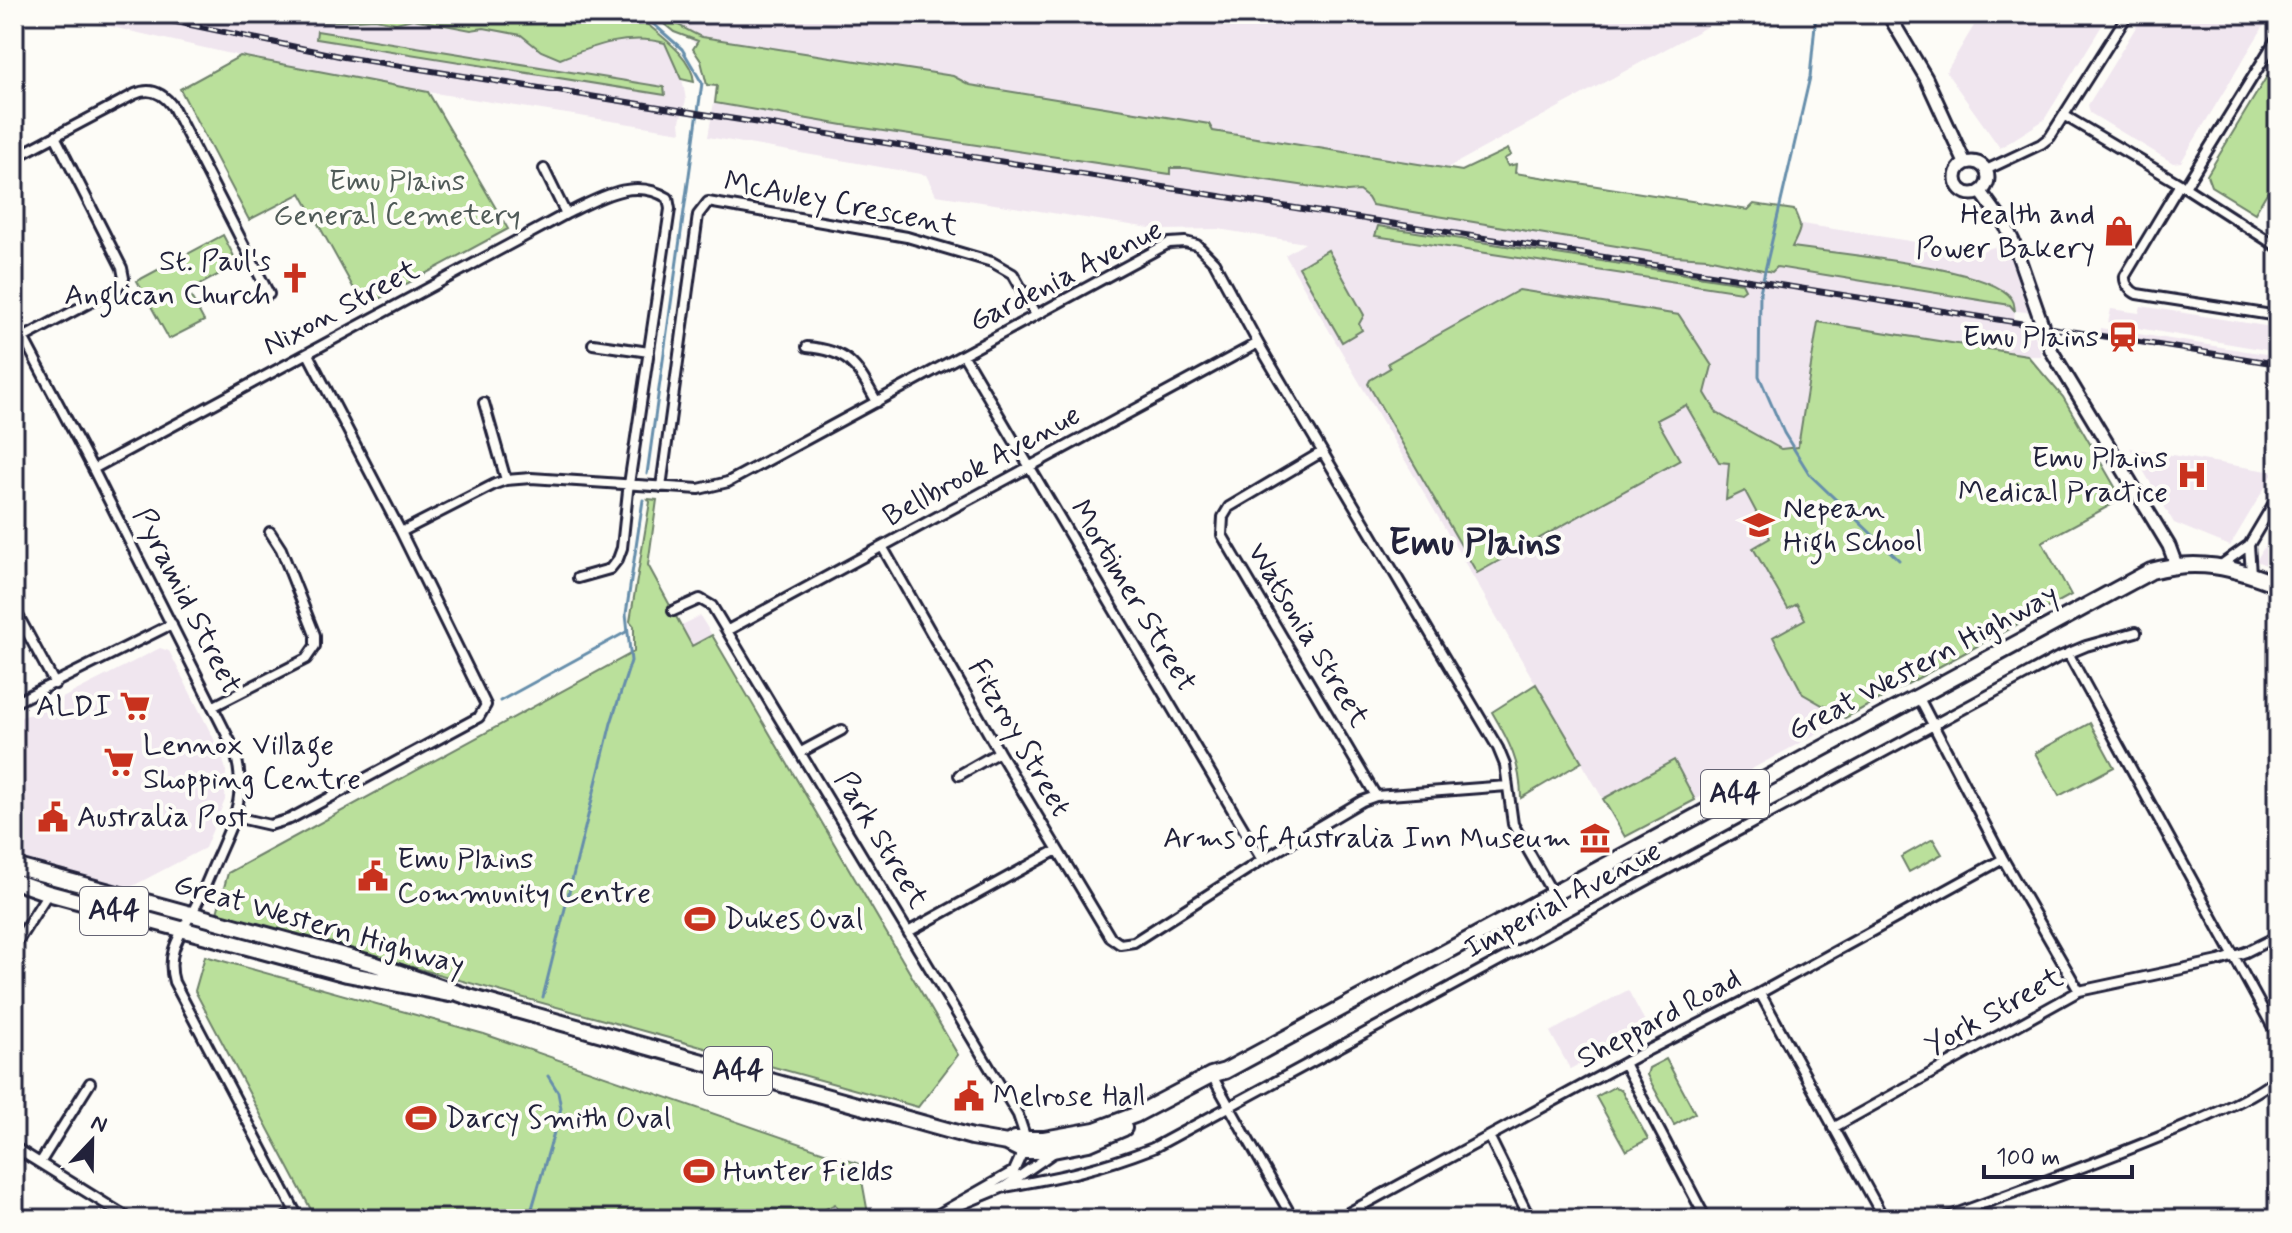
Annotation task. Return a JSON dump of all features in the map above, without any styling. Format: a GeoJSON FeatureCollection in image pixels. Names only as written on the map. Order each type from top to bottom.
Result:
{"type":"FeatureCollection","features":[{"type":"Feature","properties":{"kind":"highway","name":"Great Western Highway"},"geometry":{"type":"LineString","coordinates":[[14,866],[374,964],[469,997],[972,1137],[1056,1151],[1107,1136],[1220,1076],[2132,579],[2151,571],[2194,563],[2221,565],[2278,585]]}},
{"type":"Feature","properties":{"kind":"highway","name":"Great Western Highway"},"geometry":{"type":"LineString","coordinates":[[14,881],[181,930],[378,982],[469,997]]}},
{"type":"Feature","properties":{"kind":"highway","name":"Great Western Highway"},"geometry":{"type":"LineString","coordinates":[[1025,1145],[1095,1130],[1135,1115],[1211,1075],[1220,1076]]}},
{"type":"Feature","properties":{"kind":"main road"},"geometry":{"type":"LineString","coordinates":[[1888,14],[1926,78],[1965,163]]}},
{"type":"Feature","properties":{"kind":"main road"},"geometry":{"type":"LineString","coordinates":[[1965,163],[1979,163],[1986,170],[1987,184],[1981,192],[1968,194],[1958,186],[1956,176],[1965,163]]}},
{"type":"Feature","properties":{"kind":"main road"},"geometry":{"type":"LineString","coordinates":[[1981,192],[2013,241],[2051,350],[2169,546],[2176,565]]}},
{"type":"Feature","properties":{"kind":"street"},"geometry":{"type":"LineString","coordinates":[[1986,170],[2050,137],[2128,14]]}},
{"type":"Feature","properties":{"kind":"street"},"geometry":{"type":"LineString","coordinates":[[2278,36],[2127,272],[2125,281],[2137,294],[2278,316]]}},
{"type":"Feature","properties":{"kind":"street"},"geometry":{"type":"LineString","coordinates":[[14,158],[135,94],[153,91],[166,98],[173,107],[269,294]]}},
{"type":"Feature","properties":{"kind":"street"},"geometry":{"type":"LineString","coordinates":[[2065,116],[2278,247]]}},
{"type":"Feature","properties":{"kind":"street"},"geometry":{"type":"LineString","coordinates":[[23,338],[117,288],[124,278],[122,268],[55,136]]}},
{"type":"Feature","properties":{"kind":"street"},"geometry":{"type":"LineString","coordinates":[[544,169],[566,214]]}},
{"type":"Feature","properties":{"kind":"street","name":"Nixon Street"},"geometry":{"type":"LineString","coordinates":[[93,469],[566,214],[622,189],[661,194],[668,198],[670,209],[649,352]]}},
{"type":"Feature","properties":{"kind":"street","name":"McAuley Crescent"},"geometry":{"type":"LineString","coordinates":[[661,487],[698,215],[708,202],[907,237],[992,262],[1013,274],[1036,315]]}},
{"type":"Feature","properties":{"kind":"street","name":"Gardenia Avenue"},"geometry":{"type":"LineString","coordinates":[[401,532],[506,480],[531,478],[699,489],[728,482],[1169,243],[1185,242],[1202,248],[1214,262],[1258,343],[1498,748],[1505,765],[1516,832],[1553,894]]}},
{"type":"Feature","properties":{"kind":"street","name":"Pyramid Street"},"geometry":{"type":"LineString","coordinates":[[14,320],[234,749],[241,775],[240,802],[181,930],[171,961],[174,982],[297,1215]]}},
{"type":"Feature","properties":{"kind":"street","name":"Bellbrook Avenue"},"geometry":{"type":"LineString","coordinates":[[728,630],[1258,343]]}},
{"type":"Feature","properties":{"kind":"street"},"geometry":{"type":"LineString","coordinates":[[578,578],[602,573],[617,562],[622,548],[649,352],[593,344]]}},
{"type":"Feature","properties":{"kind":"street"},"geometry":{"type":"LineString","coordinates":[[807,347],[824,349],[849,359],[857,366],[877,402]]}},
{"type":"Feature","properties":{"kind":"street"},"geometry":{"type":"LineString","coordinates":[[235,817],[270,825],[290,819],[479,717],[486,707],[484,696],[308,354]]}},
{"type":"Feature","properties":{"kind":"street","name":"Mortimer Street"},"geometry":{"type":"LineString","coordinates":[[964,356],[1262,860]]}},
{"type":"Feature","properties":{"kind":"street"},"geometry":{"type":"LineString","coordinates":[[484,403],[506,480]]}},
{"type":"Feature","properties":{"kind":"street","name":"Watsonia Street"},"geometry":{"type":"LineString","coordinates":[[1322,452],[1229,507],[1223,517],[1222,535],[1376,796]]}},
{"type":"Feature","properties":{"kind":"street"},"geometry":{"type":"LineString","coordinates":[[2221,565],[2249,545],[2278,496]]}},
{"type":"Feature","properties":{"kind":"street"},"geometry":{"type":"LineString","coordinates":[[214,706],[306,659],[315,646],[315,635],[281,549],[270,532]]}},
{"type":"Feature","properties":{"kind":"street"},"geometry":{"type":"LineString","coordinates":[[2249,545],[2251,574]]}},
{"type":"Feature","properties":{"kind":"street","name":"Fitzroy Street"},"geometry":{"type":"LineString","coordinates":[[883,548],[999,752],[1110,937],[1123,945],[1134,942],[1262,860]]}},
{"type":"Feature","properties":{"kind":"street","name":"Park Street"},"geometry":{"type":"LineString","coordinates":[[673,611],[694,600],[704,600],[712,606],[728,630],[1018,1115],[1025,1145]]}},
{"type":"Feature","properties":{"kind":"street"},"geometry":{"type":"LineString","coordinates":[[14,608],[55,684]]}},
{"type":"Feature","properties":{"kind":"street"},"geometry":{"type":"LineString","coordinates":[[14,703],[172,624]]}},
{"type":"Feature","properties":{"kind":"street","name":"Imperial Avenue"},"geometry":{"type":"LineString","coordinates":[[1004,1187],[1106,1167],[1153,1148],[2068,653],[2136,632]]}},
{"type":"Feature","properties":{"kind":"street"},"geometry":{"type":"LineString","coordinates":[[2068,653],[2278,1037]]}},
{"type":"Feature","properties":{"kind":"street"},"geometry":{"type":"LineString","coordinates":[[1917,695],[2003,859],[2079,991]]}},
{"type":"Feature","properties":{"kind":"street"},"geometry":{"type":"LineString","coordinates":[[801,752],[842,730]]}},
{"type":"Feature","properties":{"kind":"street"},"geometry":{"type":"LineString","coordinates":[[959,775],[999,752]]}},
{"type":"Feature","properties":{"kind":"street"},"geometry":{"type":"LineString","coordinates":[[1262,860],[1362,801],[1376,796],[1507,786]]}},
{"type":"Feature","properties":{"kind":"street"},"geometry":{"type":"LineString","coordinates":[[908,932],[1057,850]]}},
{"type":"Feature","properties":{"kind":"street","name":"Sheppard Road"},"geometry":{"type":"LineString","coordinates":[[1337,1219],[2003,859]]}},
{"type":"Feature","properties":{"kind":"street"},"geometry":{"type":"LineString","coordinates":[[14,947],[48,893]]}},
{"type":"Feature","properties":{"kind":"street","name":"York Street"},"geometry":{"type":"LineString","coordinates":[[1833,1128],[2079,991],[2234,957],[2278,936]]}},
{"type":"Feature","properties":{"kind":"street"},"geometry":{"type":"LineString","coordinates":[[1760,993],[1884,1219]]}},
{"type":"Feature","properties":{"kind":"street"},"geometry":{"type":"LineString","coordinates":[[1624,1063],[1706,1219]]}},
{"type":"Feature","properties":{"kind":"street"},"geometry":{"type":"LineString","coordinates":[[1942,1219],[2215,1114],[2270,1084],[2278,1075]]}},
{"type":"Feature","properties":{"kind":"street"},"geometry":{"type":"LineString","coordinates":[[1220,1076],[1229,1107],[1293,1219]]}},
{"type":"Feature","properties":{"kind":"street"},"geometry":{"type":"LineString","coordinates":[[40,1163],[90,1083]]}},
{"type":"Feature","properties":{"kind":"street"},"geometry":{"type":"LineString","coordinates":[[1490,1138],[1530,1219]]}},
{"type":"Feature","properties":{"kind":"street"},"geometry":{"type":"LineString","coordinates":[[953,1207],[965,1197],[1014,1171],[1025,1145]]}},
{"type":"Feature","properties":{"kind":"street"},"geometry":{"type":"LineString","coordinates":[[14,1147],[130,1219]]}},
{"type":"Feature","properties":{"kind":"street"},"geometry":{"type":"LineString","coordinates":[[930,1219],[1004,1187],[1056,1151]]}},
{"type":"Feature","properties":{"kind":"street"},"geometry":{"type":"LineString","coordinates":[[283,1219],[297,1215]]}},
{"type":"Feature","properties":{"kind":"shaded area"},"geometry":{"type":"Polygon","coordinates":[[[55,14],[624,14],[654,40],[665,43],[683,83],[686,100],[680,121],[681,132],[428,92],[240,56],[55,14]]]}},
{"type":"Feature","properties":{"kind":"shaded area"},"geometry":{"type":"Polygon","coordinates":[[[662,14],[1730,14],[1447,168],[1979,252],[2005,243],[2028,312],[2015,311],[2013,325],[2032,328],[2042,356],[2028,356],[2063,397],[2122,499],[2042,542],[2071,595],[1695,800],[1674,761],[1603,799],[1285,255],[1305,243],[1218,229],[1163,230],[936,195],[926,175],[708,137],[719,72],[701,49],[662,14]]]}},
{"type":"Feature","properties":{"kind":"shaded area"},"geometry":{"type":"Polygon","coordinates":[[[1981,14],[2109,14],[2044,120],[2000,148],[1946,72],[1981,14]]]}},
{"type":"Feature","properties":{"kind":"shaded area"},"geometry":{"type":"Polygon","coordinates":[[[2144,14],[2271,14],[2181,162],[2173,163],[2090,113],[2088,105],[2144,14]]]}},
{"type":"Feature","properties":{"kind":"shaded area"},"geometry":{"type":"Polygon","coordinates":[[[2141,306],[2278,328],[2278,352],[2108,323],[2111,309],[2139,313],[2141,306]]]}},
{"type":"Feature","properties":{"kind":"shaded area"},"geometry":{"type":"Polygon","coordinates":[[[2100,328],[2278,356],[2278,366],[2099,339],[2100,328]]]}},
{"type":"Feature","properties":{"kind":"shaded area"},"geometry":{"type":"Polygon","coordinates":[[[2130,448],[2274,472],[2230,546],[2174,523],[2130,448]]]}},
{"type":"Feature","properties":{"kind":"shaded area"},"geometry":{"type":"Polygon","coordinates":[[[2278,524],[2278,570],[2256,561],[2278,524]]]}},
{"type":"Feature","properties":{"kind":"shaded area"},"geometry":{"type":"Polygon","coordinates":[[[700,616],[712,635],[692,646],[680,626],[700,616]]]}},
{"type":"Feature","properties":{"kind":"shaded area","name":"Lennox Village Shopping Centre"},"geometry":{"type":"Polygon","coordinates":[[[160,648],[169,651],[221,753],[226,770],[225,800],[205,848],[129,888],[14,856],[14,719],[31,714],[160,648]]]}},
{"type":"Feature","properties":{"kind":"shaded area"},"geometry":{"type":"Polygon","coordinates":[[[1628,990],[1648,1027],[1570,1069],[1550,1032],[1628,990]]]}},
{"type":"Feature","properties":{"kind":"green space"},"geometry":{"type":"Polygon","coordinates":[[[318,14],[635,14],[680,53],[692,72],[694,82],[681,79],[665,43],[651,40],[611,42],[560,59],[541,51],[521,35],[484,28],[471,30],[413,19],[396,23],[375,19],[323,22],[318,14]]]}},
{"type":"Feature","properties":{"kind":"green space"},"geometry":{"type":"Polygon","coordinates":[[[652,14],[702,37],[953,76],[970,85],[1209,124],[1213,131],[1462,171],[1508,149],[1511,155],[1504,159],[1508,166],[1516,164],[1515,173],[1748,210],[1754,204],[1794,210],[1800,228],[1792,247],[1910,263],[1975,278],[1998,288],[2012,299],[2015,311],[2010,305],[1777,267],[1772,272],[1707,258],[1676,256],[1372,205],[1359,191],[1347,192],[1185,168],[1170,168],[1170,174],[715,103],[717,86],[707,85],[701,61],[693,49],[698,41],[674,32],[652,14]]]}},
{"type":"Feature","properties":{"kind":"green space"},"geometry":{"type":"Polygon","coordinates":[[[317,31],[664,87],[665,95],[316,39],[317,31]]]}},
{"type":"Feature","properties":{"kind":"green space","name":"Emu Plains General Cemetery"},"geometry":{"type":"Polygon","coordinates":[[[240,56],[428,92],[508,229],[364,307],[301,193],[249,220],[180,89],[240,56]]]}},
{"type":"Feature","properties":{"kind":"green space"},"geometry":{"type":"Polygon","coordinates":[[[2278,58],[2278,174],[2255,213],[2211,186],[2207,175],[2278,58]]]}},
{"type":"Feature","properties":{"kind":"green space"},"geometry":{"type":"Polygon","coordinates":[[[1378,226],[1742,283],[1745,289],[1741,292],[1375,236],[1378,226]]]}},
{"type":"Feature","properties":{"kind":"green space"},"geometry":{"type":"Polygon","coordinates":[[[223,235],[238,264],[188,291],[204,321],[169,339],[137,281],[223,235]]]}},
{"type":"Feature","properties":{"kind":"green space"},"geometry":{"type":"Polygon","coordinates":[[[1328,250],[1364,315],[1359,324],[1362,330],[1342,342],[1299,267],[1328,250]]]}},
{"type":"Feature","properties":{"kind":"green space"},"geometry":{"type":"Polygon","coordinates":[[[1519,290],[1679,315],[1712,366],[1705,393],[1717,413],[1781,449],[1798,447],[1818,322],[2027,355],[2063,397],[2122,499],[2042,542],[2071,595],[1845,718],[1803,694],[1773,637],[1805,619],[1797,604],[1788,609],[1753,548],[1770,538],[1745,491],[1726,500],[1729,463],[1719,462],[1686,405],[1657,420],[1680,460],[1477,573],[1368,384],[1390,368],[1388,363],[1519,290]]]}},
{"type":"Feature","properties":{"kind":"green space"},"geometry":{"type":"Polygon","coordinates":[[[648,499],[657,500],[648,565],[692,646],[712,635],[958,1055],[918,1107],[217,913],[228,873],[634,652],[634,626],[630,621],[650,502],[648,499]]]}},
{"type":"Feature","properties":{"kind":"green space"},"geometry":{"type":"Polygon","coordinates":[[[1536,684],[1582,762],[1521,798],[1513,753],[1492,712],[1536,684]]]}},
{"type":"Feature","properties":{"kind":"green space"},"geometry":{"type":"Polygon","coordinates":[[[2090,723],[2114,767],[2059,796],[2035,753],[2090,723]]]}},
{"type":"Feature","properties":{"kind":"green space"},"geometry":{"type":"Polygon","coordinates":[[[1674,760],[1695,800],[1625,837],[1603,799],[1674,760]]]}},
{"type":"Feature","properties":{"kind":"green space"},"geometry":{"type":"Polygon","coordinates":[[[1933,839],[1942,854],[1909,872],[1901,857],[1933,839]]]}},
{"type":"Feature","properties":{"kind":"green space"},"geometry":{"type":"Polygon","coordinates":[[[205,956],[484,1034],[859,1164],[869,1219],[843,1219],[835,1204],[807,1219],[316,1219],[195,991],[205,956]]]}},
{"type":"Feature","properties":{"kind":"green space"},"geometry":{"type":"Polygon","coordinates":[[[1666,1059],[1695,1113],[1674,1125],[1647,1075],[1649,1068],[1666,1059]]]}},
{"type":"Feature","properties":{"kind":"green space"},"geometry":{"type":"Polygon","coordinates":[[[1614,1087],[1621,1089],[1648,1139],[1626,1151],[1596,1097],[1614,1087]]]}},
{"type":"Feature","properties":{"kind":"waterway"},"geometry":{"type":"LineString","coordinates":[[642,14],[682,49],[702,83],[647,474]]}},
{"type":"Feature","properties":{"kind":"waterway"},"geometry":{"type":"LineString","coordinates":[[1816,14],[1810,77],[1760,292],[1759,376],[1784,433],[1810,475],[1899,560]]}},
{"type":"Feature","properties":{"kind":"waterway"},"geometry":{"type":"LineString","coordinates":[[543,997],[611,723],[631,661],[626,614],[643,500]]}},
{"type":"Feature","properties":{"kind":"waterway"},"geometry":{"type":"LineString","coordinates":[[500,701],[626,632]]}},
{"type":"Feature","properties":{"kind":"waterway"},"geometry":{"type":"LineString","coordinates":[[529,1219],[561,1108],[558,1092],[548,1076]]}},
{"type":"Feature","properties":{"kind":"railway"},"geometry":{"type":"LineString","coordinates":[[138,14],[344,57],[2278,364]]}},
{"type":"Feature","properties":{"kind":"place","name":"Health and Power Bakery"},"geometry":{"type":"Point","coordinates":[2119,231]}},
{"type":"Feature","properties":{"kind":"place","name":"St. Paul's Anglican Church"},"geometry":{"type":"Point","coordinates":[295,278]}},
{"type":"Feature","properties":{"kind":"place","name":"Emu Plains"},"geometry":{"type":"Point","coordinates":[2123,337]}},
{"type":"Feature","properties":{"kind":"place","name":"Emu Plains Medical Practice"},"geometry":{"type":"Point","coordinates":[2192,475]}},
{"type":"Feature","properties":{"kind":"place","name":"Nepean High School"},"geometry":{"type":"Point","coordinates":[1759,525]}},
{"type":"Feature","properties":{"kind":"place","name":"ALDI"},"geometry":{"type":"Point","coordinates":[135,706]}},
{"type":"Feature","properties":{"kind":"place","name":"Lennox Village Shopping Centre"},"geometry":{"type":"Point","coordinates":[119,762]}},
{"type":"Feature","properties":{"kind":"place","name":"Australia Post"},"geometry":{"type":"Point","coordinates":[53,817]}},
{"type":"Feature","properties":{"kind":"place","name":"Arms of Australia Inn Museum"},"geometry":{"type":"Point","coordinates":[1595,838]}},
{"type":"Feature","properties":{"kind":"place","name":"Emu Plains Community Centre"},"geometry":{"type":"Point","coordinates":[373,876]}},
{"type":"Feature","properties":{"kind":"place","name":"Dukes Oval"},"geometry":{"type":"Point","coordinates":[700,919]}},
{"type":"Feature","properties":{"kind":"place","name":"Melrose Hall"},"geometry":{"type":"Point","coordinates":[969,1096]}},
{"type":"Feature","properties":{"kind":"place","name":"Darcy Smith Oval"},"geometry":{"type":"Point","coordinates":[421,1118]}},
{"type":"Feature","properties":{"kind":"place","name":"Hunter Fields"},"geometry":{"type":"Point","coordinates":[699,1171]}},
{"type":"Feature","properties":{"kind":"district","name":"Emu Plains"},"geometry":{"type":"Point","coordinates":[1475,543]}}]}
